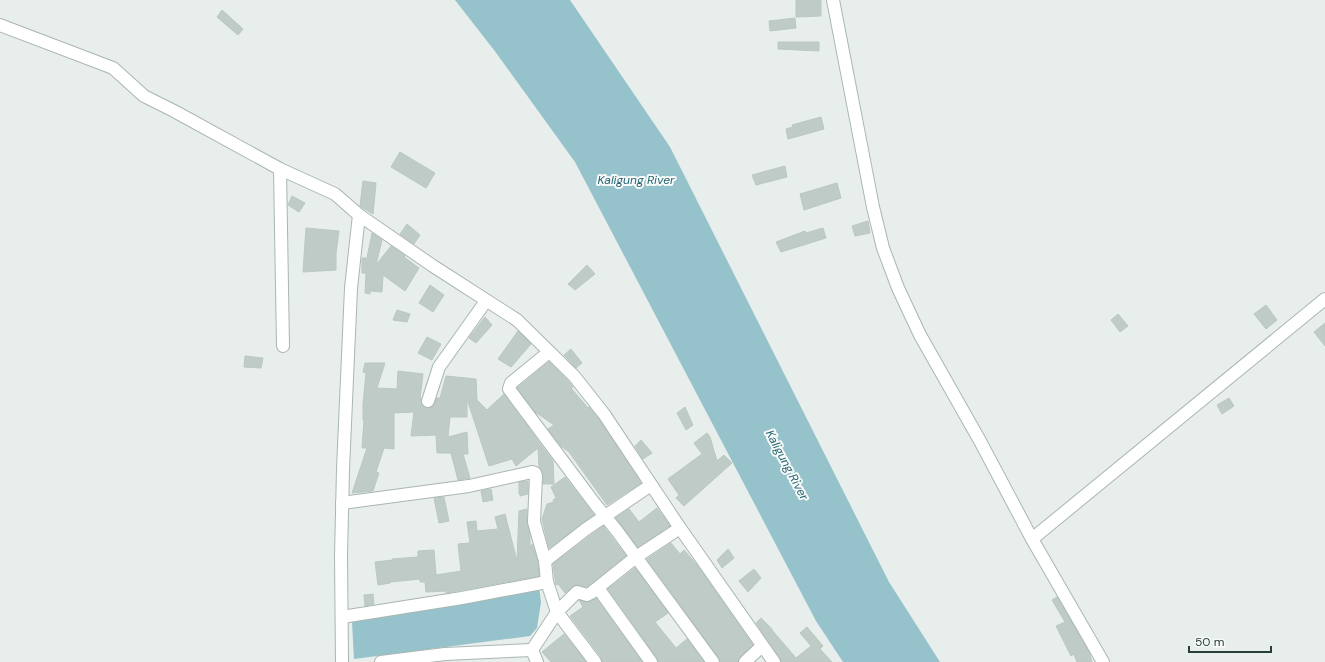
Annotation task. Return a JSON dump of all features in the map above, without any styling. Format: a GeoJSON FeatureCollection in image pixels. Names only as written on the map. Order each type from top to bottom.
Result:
{"type":"FeatureCollection","features":[{"type":"Feature","properties":{"kind":"street"},"geometry":{"type":"LineString","coordinates":[[833,0],[873,207],[883,248],[898,288],[920,335],[980,441],[1032,539],[1104,662]]}},
{"type":"Feature","properties":{"kind":"street"},"geometry":{"type":"LineString","coordinates":[[0,25],[113,68],[144,96],[280,169],[335,194],[357,213],[486,301],[517,320],[574,376],[604,414],[680,528],[774,662]]}},
{"type":"Feature","properties":{"kind":"street"},"geometry":{"type":"LineString","coordinates":[[280,169],[284,346]]}},
{"type":"Feature","properties":{"kind":"street"},"geometry":{"type":"LineString","coordinates":[[342,662],[342,503],[351,288],[357,213]]}},
{"type":"Feature","properties":{"kind":"street"},"geometry":{"type":"LineString","coordinates":[[1032,539],[1325,299]]}},
{"type":"Feature","properties":{"kind":"street"},"geometry":{"type":"LineString","coordinates":[[428,401],[439,367],[486,301]]}},
{"type":"Feature","properties":{"kind":"street"},"geometry":{"type":"LineString","coordinates":[[549,352],[511,383],[509,389],[713,662]]}},
{"type":"Feature","properties":{"kind":"street"},"geometry":{"type":"LineString","coordinates":[[342,503],[422,491],[469,486],[533,472],[536,476],[534,522],[545,561],[547,582],[556,612],[595,662]]}},
{"type":"Feature","properties":{"kind":"street"},"geometry":{"type":"LineString","coordinates":[[545,561],[586,530],[651,485]]}},
{"type":"Feature","properties":{"kind":"street"},"geometry":{"type":"LineString","coordinates":[[532,650],[556,612],[576,592],[587,595],[598,588],[636,557],[680,528]]}},
{"type":"Feature","properties":{"kind":"street"},"geometry":{"type":"LineString","coordinates":[[342,617],[462,598],[547,582]]}},
{"type":"Feature","properties":{"kind":"street"},"geometry":{"type":"LineString","coordinates":[[598,588],[651,662]]}},
{"type":"Feature","properties":{"kind":"street"},"geometry":{"type":"LineString","coordinates":[[745,662],[762,646]]}},
{"type":"Feature","properties":{"kind":"street"},"geometry":{"type":"LineString","coordinates":[[381,662],[445,654],[532,650]]}},
{"type":"Feature","properties":{"kind":"street"},"geometry":{"type":"LineString","coordinates":[[532,650],[537,662]]}},
{"type":"Feature","properties":{"kind":"water","name":"Kaligung River"},"geometry":{"type":"Polygon","coordinates":[[[455,0],[570,0],[670,147],[889,582],[940,662],[843,662],[816,621],[575,162],[494,50],[455,0]]]}},
{"type":"Feature","properties":{"kind":"water"},"geometry":{"type":"Polygon","coordinates":[[[539,587],[541,602],[537,628],[530,636],[354,659],[352,622],[539,587]]]}},
{"type":"Feature","properties":{"kind":"building"},"geometry":{"type":"Polygon","coordinates":[[[796,0],[821,0],[821,16],[796,17],[796,0]]]}},
{"type":"Feature","properties":{"kind":"building"},"geometry":{"type":"Polygon","coordinates":[[[222,10],[243,29],[238,35],[217,17],[222,10]]]}},
{"type":"Feature","properties":{"kind":"building"},"geometry":{"type":"Polygon","coordinates":[[[795,18],[796,28],[770,31],[769,21],[795,18]]]}},
{"type":"Feature","properties":{"kind":"building"},"geometry":{"type":"Polygon","coordinates":[[[778,42],[819,42],[819,51],[778,49],[778,42]]]}},
{"type":"Feature","properties":{"kind":"building"},"geometry":{"type":"Polygon","coordinates":[[[821,117],[824,129],[788,139],[786,129],[793,127],[792,125],[821,117]]]}},
{"type":"Feature","properties":{"kind":"building"},"geometry":{"type":"Polygon","coordinates":[[[400,152],[435,173],[426,188],[391,167],[400,152]]]}},
{"type":"Feature","properties":{"kind":"building"},"geometry":{"type":"Polygon","coordinates":[[[785,166],[787,177],[756,185],[752,175],[785,166]]]}},
{"type":"Feature","properties":{"kind":"building"},"geometry":{"type":"Polygon","coordinates":[[[363,181],[376,183],[373,214],[360,206],[363,181]]]}},
{"type":"Feature","properties":{"kind":"building"},"geometry":{"type":"Polygon","coordinates":[[[837,183],[841,198],[804,210],[800,194],[837,183]]]}},
{"type":"Feature","properties":{"kind":"building"},"geometry":{"type":"Polygon","coordinates":[[[292,196],[305,203],[299,212],[288,205],[292,196]]]}},
{"type":"Feature","properties":{"kind":"building"},"geometry":{"type":"Polygon","coordinates":[[[868,221],[870,233],[855,236],[852,226],[868,221]]]}},
{"type":"Feature","properties":{"kind":"building"},"geometry":{"type":"Polygon","coordinates":[[[407,224],[420,235],[414,244],[400,234],[407,224]]]}},
{"type":"Feature","properties":{"kind":"building"},"geometry":{"type":"Polygon","coordinates":[[[306,228],[339,231],[336,253],[336,270],[303,272],[306,228]]]}},
{"type":"Feature","properties":{"kind":"building"},"geometry":{"type":"Polygon","coordinates":[[[823,228],[826,238],[781,252],[776,242],[805,231],[806,233],[823,228]]]}},
{"type":"Feature","properties":{"kind":"building"},"geometry":{"type":"Polygon","coordinates":[[[372,233],[382,240],[376,265],[391,246],[419,268],[405,291],[383,275],[382,292],[370,291],[370,294],[365,293],[366,273],[362,273],[362,258],[367,258],[372,233]]]}},
{"type":"Feature","properties":{"kind":"building"},"geometry":{"type":"Polygon","coordinates":[[[587,265],[595,274],[575,290],[568,284],[587,265]]]}},
{"type":"Feature","properties":{"kind":"building"},"geometry":{"type":"Polygon","coordinates":[[[430,285],[444,295],[433,312],[419,303],[430,285]]]}},
{"type":"Feature","properties":{"kind":"building"},"geometry":{"type":"Polygon","coordinates":[[[1266,305],[1277,320],[1266,329],[1254,314],[1266,305]]]}},
{"type":"Feature","properties":{"kind":"building"},"geometry":{"type":"Polygon","coordinates":[[[397,310],[410,314],[407,322],[393,320],[397,310]]]}},
{"type":"Feature","properties":{"kind":"building"},"geometry":{"type":"Polygon","coordinates":[[[1118,314],[1128,326],[1120,332],[1111,320],[1118,314]]]}},
{"type":"Feature","properties":{"kind":"building"},"geometry":{"type":"Polygon","coordinates":[[[485,317],[492,325],[476,343],[469,338],[485,317]]]}},
{"type":"Feature","properties":{"kind":"building"},"geometry":{"type":"Polygon","coordinates":[[[1325,323],[1325,346],[1314,332],[1325,323]]]}},
{"type":"Feature","properties":{"kind":"building"},"geometry":{"type":"Polygon","coordinates":[[[518,331],[531,344],[511,367],[498,359],[518,331]]]}},
{"type":"Feature","properties":{"kind":"building"},"geometry":{"type":"Polygon","coordinates":[[[427,337],[441,344],[432,360],[418,353],[427,337]]]}},
{"type":"Feature","properties":{"kind":"building"},"geometry":{"type":"Polygon","coordinates":[[[571,349],[582,363],[576,368],[564,355],[571,349]]]}},
{"type":"Feature","properties":{"kind":"building"},"geometry":{"type":"Polygon","coordinates":[[[245,356],[263,358],[261,368],[244,367],[245,356]]]}},
{"type":"Feature","properties":{"kind":"building"},"geometry":{"type":"Polygon","coordinates":[[[549,362],[568,381],[573,387],[571,388],[598,418],[641,483],[607,505],[569,452],[561,446],[548,429],[554,425],[535,412],[517,388],[549,362]]]}},
{"type":"Feature","properties":{"kind":"building"},"geometry":{"type":"Polygon","coordinates":[[[365,363],[385,363],[377,388],[397,389],[398,371],[423,374],[420,398],[422,406],[426,408],[433,407],[437,398],[440,398],[446,376],[476,379],[477,400],[487,410],[504,394],[553,461],[554,484],[543,484],[543,474],[539,467],[538,448],[516,466],[512,459],[489,466],[467,399],[467,417],[450,417],[448,437],[467,432],[468,454],[463,454],[470,478],[458,480],[451,453],[437,453],[436,435],[411,436],[414,412],[394,413],[394,449],[384,448],[376,472],[379,473],[373,491],[352,493],[367,448],[362,448],[364,420],[363,404],[366,373],[363,372],[365,363]]]}},
{"type":"Feature","properties":{"kind":"building"},"geometry":{"type":"Polygon","coordinates":[[[1229,398],[1234,406],[1222,414],[1217,405],[1229,398]]]}},
{"type":"Feature","properties":{"kind":"building"},"geometry":{"type":"Polygon","coordinates":[[[685,407],[693,425],[686,430],[677,413],[685,407]]]}},
{"type":"Feature","properties":{"kind":"building"},"geometry":{"type":"Polygon","coordinates":[[[707,433],[710,437],[717,461],[724,455],[732,463],[684,506],[676,498],[679,495],[668,479],[702,454],[694,443],[707,433]]]}},
{"type":"Feature","properties":{"kind":"building"},"geometry":{"type":"Polygon","coordinates":[[[641,440],[652,453],[643,459],[635,446],[641,440]]]}},
{"type":"Feature","properties":{"kind":"building"},"geometry":{"type":"Polygon","coordinates":[[[565,477],[594,515],[549,548],[542,519],[547,504],[554,502],[553,500],[556,498],[551,487],[565,477]]]}},
{"type":"Feature","properties":{"kind":"building"},"geometry":{"type":"Polygon","coordinates":[[[528,481],[528,494],[520,496],[519,482],[528,481]]]}},
{"type":"Feature","properties":{"kind":"building"},"geometry":{"type":"Polygon","coordinates":[[[491,489],[493,500],[483,502],[481,491],[491,489]]]}},
{"type":"Feature","properties":{"kind":"building"},"geometry":{"type":"Polygon","coordinates":[[[444,497],[449,521],[439,523],[434,498],[444,497]]]}},
{"type":"Feature","properties":{"kind":"building"},"geometry":{"type":"Polygon","coordinates":[[[657,508],[670,526],[638,547],[616,518],[629,509],[639,522],[657,508]]]}},
{"type":"Feature","properties":{"kind":"building"},"geometry":{"type":"Polygon","coordinates":[[[527,509],[530,549],[532,544],[538,562],[539,576],[446,593],[446,591],[426,592],[425,582],[420,582],[420,579],[390,582],[378,585],[375,562],[418,557],[418,551],[434,550],[436,575],[461,571],[458,544],[470,543],[467,522],[476,521],[477,531],[498,529],[495,517],[505,514],[517,561],[519,511],[527,509]]]}},
{"type":"Feature","properties":{"kind":"building"},"geometry":{"type":"Polygon","coordinates":[[[603,526],[626,556],[587,587],[575,585],[565,593],[558,584],[556,585],[553,564],[603,526]]]}},
{"type":"Feature","properties":{"kind":"building"},"geometry":{"type":"Polygon","coordinates":[[[671,543],[680,554],[684,550],[697,565],[753,645],[740,657],[738,662],[720,662],[719,658],[647,559],[671,543]]]}},
{"type":"Feature","properties":{"kind":"building"},"geometry":{"type":"Polygon","coordinates":[[[728,549],[734,558],[722,568],[717,560],[728,549]]]}},
{"type":"Feature","properties":{"kind":"building"},"geometry":{"type":"Polygon","coordinates":[[[635,568],[668,613],[655,622],[676,648],[687,639],[704,662],[658,662],[657,658],[608,589],[635,568]]]}},
{"type":"Feature","properties":{"kind":"building"},"geometry":{"type":"Polygon","coordinates":[[[754,569],[761,578],[748,592],[739,581],[754,569]]]}},
{"type":"Feature","properties":{"kind":"building"},"geometry":{"type":"Polygon","coordinates":[[[373,594],[374,604],[365,606],[364,595],[373,594]]]}},
{"type":"Feature","properties":{"kind":"building"},"geometry":{"type":"Polygon","coordinates":[[[1057,597],[1089,652],[1092,662],[1077,662],[1074,654],[1071,656],[1056,626],[1065,622],[1052,600],[1057,597]]]}},
{"type":"Feature","properties":{"kind":"building"},"geometry":{"type":"Polygon","coordinates":[[[596,598],[642,662],[602,662],[601,657],[570,616],[583,607],[579,600],[590,602],[596,598]]]}},
{"type":"Feature","properties":{"kind":"building"},"geometry":{"type":"Polygon","coordinates":[[[761,618],[796,658],[811,646],[800,633],[807,627],[823,646],[820,649],[832,662],[781,662],[780,658],[756,623],[761,618]]]}},
{"type":"Feature","properties":{"kind":"building"},"geometry":{"type":"Polygon","coordinates":[[[564,634],[586,662],[551,662],[542,652],[564,634]]]}}]}
